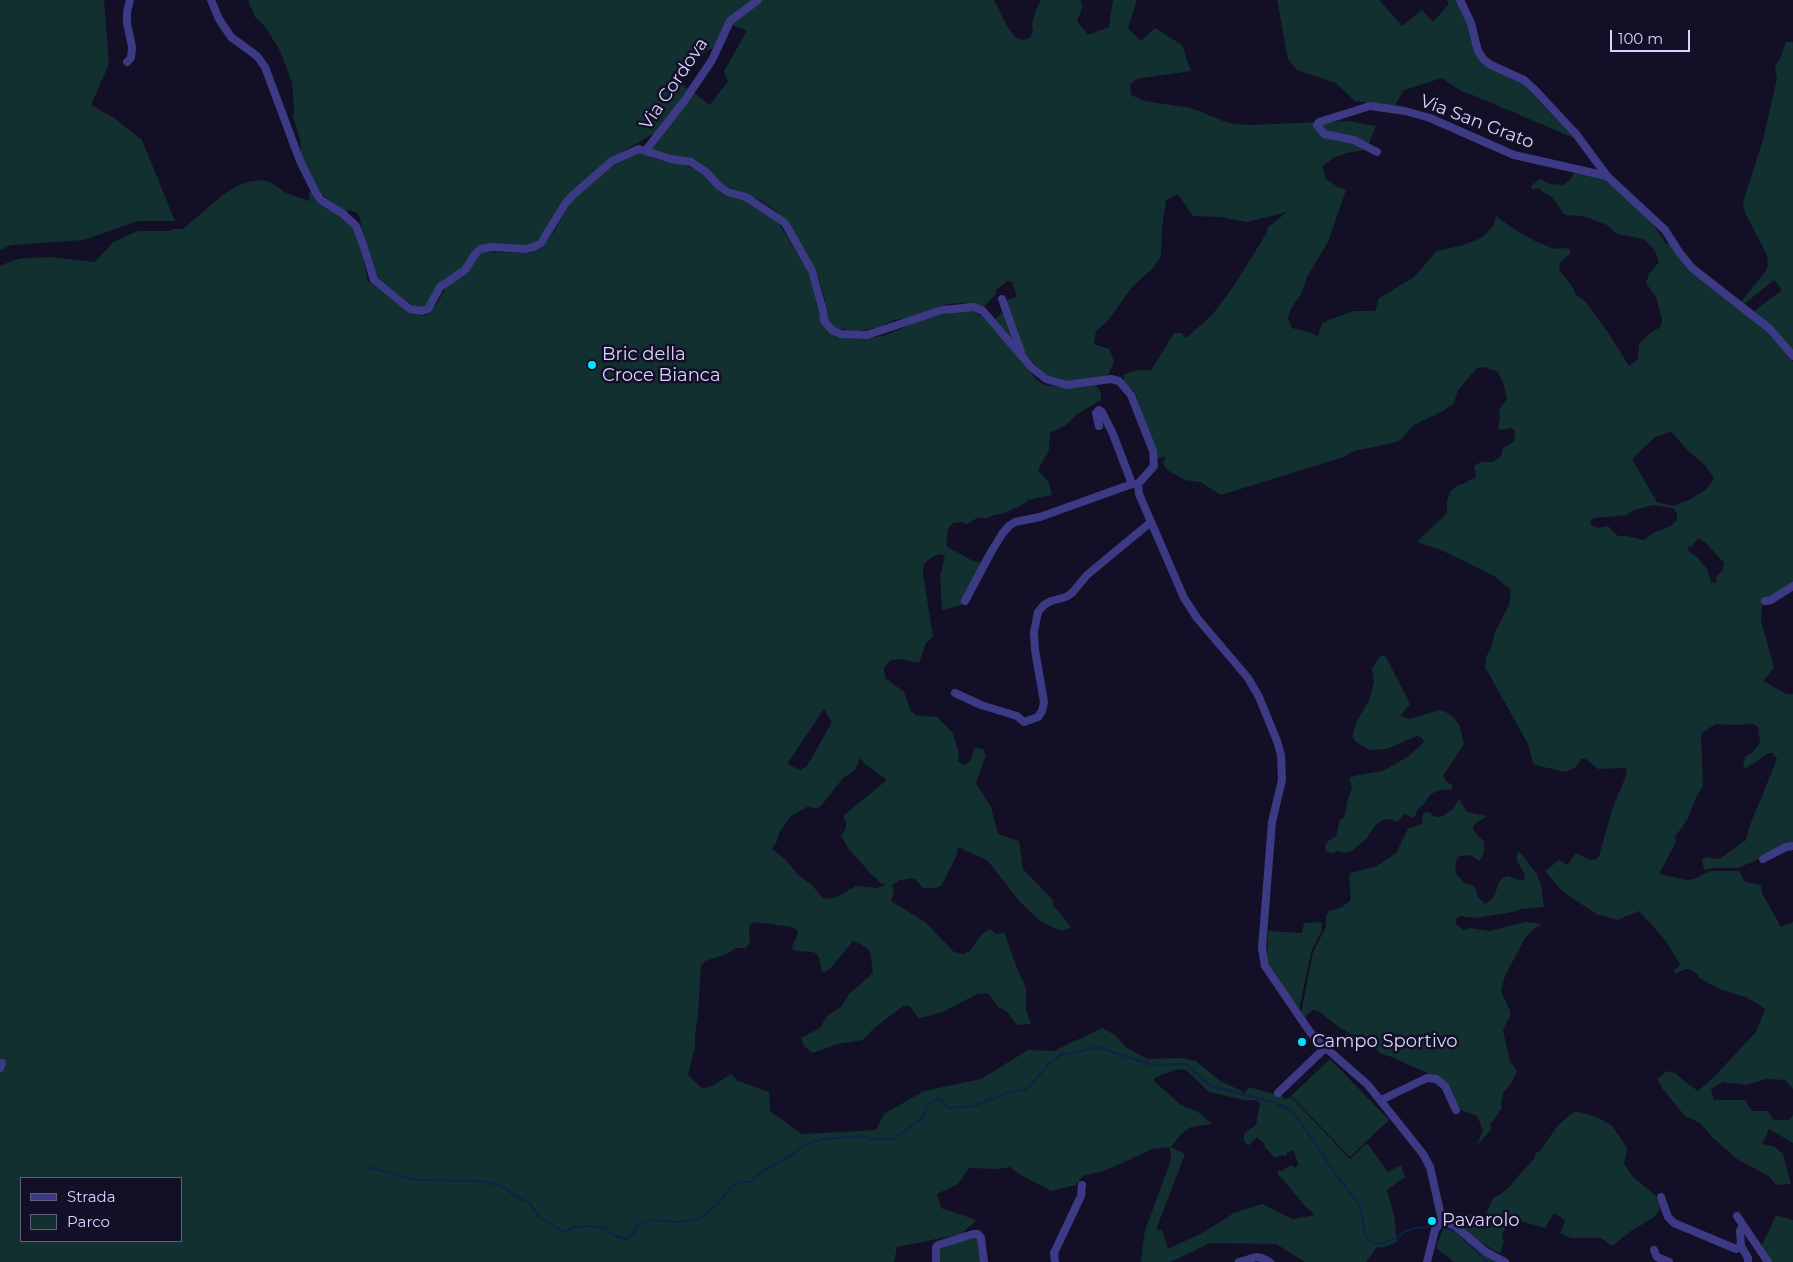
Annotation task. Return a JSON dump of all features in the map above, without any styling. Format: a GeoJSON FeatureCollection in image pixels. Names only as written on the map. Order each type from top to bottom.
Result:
{"type":"FeatureCollection","features":[{"type":"Feature","properties":{"kind":"street"},"geometry":{"type":"LineString","coordinates":[[127,62],[131,58],[132,47],[127,23],[130,0]]}},
{"type":"Feature","properties":{"kind":"street"},"geometry":{"type":"LineString","coordinates":[[211,0],[231,37],[257,56],[265,67],[300,161],[316,193],[321,200],[342,213],[356,226],[374,280],[410,309],[422,311],[428,309],[440,287],[465,270],[476,253],[481,249],[501,247],[526,249],[534,247],[541,242],[565,204],[573,195],[612,161],[639,149],[646,150]]}},
{"type":"Feature","properties":{"kind":"street","name":"Via Cordova"},"geometry":{"type":"LineString","coordinates":[[758,0],[730,21],[712,60],[685,100],[646,150],[671,159],[691,162],[706,172],[719,186],[728,192],[746,197],[785,223],[812,272],[824,321],[832,330],[841,334],[867,334],[942,310],[974,307],[983,311],[1022,356]]}},
{"type":"Feature","properties":{"kind":"street"},"geometry":{"type":"LineString","coordinates":[[1460,0],[1471,23],[1478,51],[1484,60],[1524,80],[1534,89],[1576,134],[1607,176],[1665,230],[1678,252],[1692,268],[1770,329],[1793,356]]}},
{"type":"Feature","properties":{"kind":"street","name":"Via San Grato"},"geometry":{"type":"LineString","coordinates":[[1377,152],[1354,140],[1324,134],[1317,125],[1319,122],[1370,106],[1406,111],[1430,118],[1514,155],[1607,176]]}},
{"type":"Feature","properties":{"kind":"street"},"geometry":{"type":"LineString","coordinates":[[965,601],[990,554],[1009,526],[1015,522],[1040,517],[1135,484],[1154,466],[1152,451],[1131,395],[1119,381],[1110,379],[1066,385],[1046,379],[1022,356],[1002,299]]}},
{"type":"Feature","properties":{"kind":"street"},"geometry":{"type":"LineString","coordinates":[[1099,426],[1096,413],[1098,410],[1102,412],[1113,434],[1184,598],[1198,618],[1248,678],[1259,697],[1277,740],[1282,780],[1272,822],[1262,952],[1265,966],[1322,1050],[1353,1071],[1380,1100],[1427,1161],[1434,1180],[1442,1220],[1435,1230],[1427,1262]]}},
{"type":"Feature","properties":{"kind":"street"},"geometry":{"type":"LineString","coordinates":[[955,693],[981,705],[1017,716],[1024,722],[1038,717],[1044,702],[1034,632],[1038,612],[1051,601],[1066,597],[1072,593],[1087,575],[1151,522]]}},
{"type":"Feature","properties":{"kind":"street"},"geometry":{"type":"LineString","coordinates":[[1765,602],[1793,586]]}},
{"type":"Feature","properties":{"kind":"street"},"geometry":{"type":"LineString","coordinates":[[1763,859],[1786,846],[1793,846]]}},
{"type":"Feature","properties":{"kind":"street"},"geometry":{"type":"LineString","coordinates":[[1278,1093],[1322,1050]]}},
{"type":"Feature","properties":{"kind":"street"},"geometry":{"type":"LineString","coordinates":[[1380,1100],[1427,1078],[1436,1078],[1445,1086],[1456,1110]]}},
{"type":"Feature","properties":{"kind":"street"},"geometry":{"type":"LineString","coordinates":[[1055,1262],[1054,1253],[1080,1196],[1082,1185]]}},
{"type":"Feature","properties":{"kind":"street"},"geometry":{"type":"LineString","coordinates":[[1660,1197],[1668,1217],[1674,1223],[1736,1249],[1741,1246]]}},
{"type":"Feature","properties":{"kind":"street"},"geometry":{"type":"LineString","coordinates":[[1737,1216],[1768,1262]]}},
{"type":"Feature","properties":{"kind":"street"},"geometry":{"type":"LineString","coordinates":[[1442,1220],[1455,1226],[1486,1252],[1505,1262]]}},
{"type":"Feature","properties":{"kind":"street"},"geometry":{"type":"LineString","coordinates":[[1743,1225],[1740,1231],[1741,1246],[1748,1258],[1748,1262]]}},
{"type":"Feature","properties":{"kind":"street"},"geometry":{"type":"LineString","coordinates":[[936,1262],[936,1247],[938,1245],[973,1234],[978,1234],[982,1238],[984,1262]]}},
{"type":"Feature","properties":{"kind":"street"},"geometry":{"type":"LineString","coordinates":[[1654,1250],[1657,1257],[1668,1262]]}},
{"type":"Feature","properties":{"kind":"street"},"geometry":{"type":"LineString","coordinates":[[1239,1262],[1256,1257],[1270,1262]]}},
{"type":"Feature","properties":{"kind":"green space"},"geometry":{"type":"Polygon","coordinates":[[[0,0],[104,0],[109,64],[91,105],[114,118],[142,140],[175,221],[138,221],[84,240],[11,245],[0,250],[0,0]]]}},
{"type":"Feature","properties":{"kind":"green space"},"geometry":{"type":"Polygon","coordinates":[[[248,0],[753,0],[739,9],[723,26],[716,46],[685,64],[674,78],[688,89],[658,131],[615,156],[575,189],[543,234],[532,245],[491,244],[461,269],[426,307],[418,309],[376,278],[369,248],[357,213],[349,210],[347,212],[319,192],[301,156],[300,139],[293,117],[292,82],[280,51],[264,25],[255,17],[248,0]]]}},
{"type":"Feature","properties":{"kind":"green space"},"geometry":{"type":"Polygon","coordinates":[[[761,0],[994,0],[1007,26],[1015,37],[1023,40],[1030,38],[1036,10],[1041,0],[1080,0],[1083,6],[1077,21],[1088,35],[1109,27],[1113,0],[1137,0],[1128,28],[1141,41],[1155,28],[1182,45],[1191,71],[1136,79],[1130,85],[1131,95],[1145,101],[1191,108],[1228,123],[1249,125],[1348,121],[1376,126],[1366,150],[1346,153],[1322,166],[1326,179],[1346,190],[1328,242],[1307,277],[1302,293],[1290,310],[1288,318],[1292,328],[1318,336],[1322,324],[1328,320],[1354,311],[1375,311],[1379,298],[1413,278],[1437,251],[1464,245],[1483,237],[1494,225],[1496,216],[1515,230],[1537,242],[1554,249],[1569,249],[1571,253],[1560,263],[1559,270],[1572,286],[1576,295],[1585,301],[1607,331],[1629,366],[1638,359],[1639,344],[1660,327],[1662,320],[1656,297],[1646,283],[1649,274],[1659,262],[1655,251],[1644,239],[1617,234],[1607,225],[1583,216],[1565,215],[1550,195],[1543,193],[1539,188],[1532,189],[1531,186],[1540,179],[1550,184],[1563,185],[1569,181],[1576,171],[1605,177],[1647,215],[1666,244],[1669,243],[1689,271],[1768,331],[1793,362],[1793,584],[1780,593],[1762,601],[1761,620],[1774,668],[1763,681],[1787,694],[1793,694],[1793,844],[1738,868],[1704,870],[1702,859],[1707,857],[1721,858],[1746,840],[1750,825],[1777,759],[1773,753],[1769,753],[1746,768],[1743,767],[1745,757],[1754,751],[1760,743],[1758,727],[1754,724],[1716,724],[1703,732],[1701,737],[1703,787],[1697,795],[1687,820],[1675,837],[1676,842],[1659,874],[1687,880],[1694,879],[1711,871],[1739,871],[1745,882],[1761,885],[1762,893],[1781,927],[1793,922],[1793,1089],[1785,1080],[1767,1079],[1746,1085],[1723,1082],[1711,1089],[1714,1100],[1745,1100],[1752,1111],[1768,1111],[1774,1120],[1789,1120],[1793,1115],[1793,1143],[1769,1129],[1762,1144],[1773,1146],[1783,1154],[1791,1184],[1776,1185],[1770,1177],[1737,1159],[1712,1137],[1700,1123],[1685,1116],[1657,1079],[1667,1071],[1675,1073],[1698,1091],[1711,1080],[1756,1032],[1765,1009],[1748,998],[1720,989],[1699,978],[1690,969],[1685,969],[1676,974],[1673,970],[1678,968],[1680,964],[1666,941],[1639,911],[1617,920],[1596,914],[1561,890],[1545,871],[1559,860],[1567,865],[1576,853],[1590,860],[1595,860],[1599,856],[1613,807],[1627,769],[1598,769],[1586,759],[1581,759],[1575,768],[1566,772],[1533,763],[1528,744],[1485,667],[1486,657],[1491,648],[1495,632],[1509,605],[1511,590],[1494,576],[1441,550],[1417,542],[1447,513],[1447,502],[1450,492],[1458,485],[1476,477],[1474,466],[1481,462],[1493,462],[1501,456],[1503,448],[1514,442],[1515,432],[1512,428],[1498,430],[1499,410],[1507,399],[1504,385],[1498,372],[1485,367],[1477,368],[1458,390],[1454,403],[1445,410],[1414,425],[1400,440],[1354,451],[1344,457],[1221,495],[1200,482],[1185,480],[1167,470],[1163,463],[1166,457],[1157,458],[1137,397],[1134,391],[1124,382],[1123,375],[1136,370],[1151,370],[1174,333],[1181,333],[1186,338],[1212,315],[1231,290],[1266,234],[1268,227],[1287,212],[1248,222],[1220,217],[1193,216],[1178,194],[1166,200],[1161,256],[1153,268],[1132,287],[1106,323],[1096,331],[1094,344],[1109,349],[1114,361],[1109,374],[1100,378],[1068,383],[1048,376],[1027,357],[995,319],[1004,311],[1007,300],[1017,297],[1012,282],[1007,281],[996,290],[996,294],[983,308],[962,303],[947,304],[876,328],[858,331],[834,328],[828,321],[824,311],[825,301],[819,279],[789,226],[777,212],[762,201],[717,182],[708,172],[655,152],[652,148],[693,92],[710,105],[728,81],[724,71],[747,31],[730,24],[761,0]],[[1671,431],[1654,438],[1632,459],[1657,502],[1673,506],[1691,499],[1707,489],[1714,478],[1705,465],[1688,451],[1671,431]],[[1653,505],[1634,510],[1627,515],[1594,518],[1590,522],[1592,526],[1599,528],[1609,527],[1618,536],[1644,540],[1653,533],[1672,525],[1677,520],[1677,513],[1673,508],[1653,505]],[[1698,538],[1692,546],[1687,547],[1689,552],[1696,556],[1707,569],[1711,583],[1717,582],[1716,577],[1723,569],[1724,563],[1707,544],[1698,538]]]}},
{"type":"Feature","properties":{"kind":"green space"},"geometry":{"type":"Polygon","coordinates":[[[1277,0],[1379,0],[1402,26],[1422,10],[1433,22],[1449,4],[1447,0],[1457,0],[1464,13],[1482,63],[1490,69],[1523,84],[1574,138],[1461,91],[1442,78],[1404,90],[1394,107],[1355,101],[1336,83],[1297,70],[1288,59],[1277,0]]]}},
{"type":"Feature","properties":{"kind":"green space"},"geometry":{"type":"Polygon","coordinates":[[[1786,42],[1793,42],[1793,352],[1753,312],[1782,290],[1774,280],[1743,305],[1740,303],[1765,272],[1768,265],[1767,255],[1745,213],[1743,202],[1763,140],[1777,78],[1775,66],[1780,59],[1786,42]]]}},
{"type":"Feature","properties":{"kind":"green space"},"geometry":{"type":"Polygon","coordinates":[[[636,154],[682,164],[694,169],[773,217],[780,225],[806,268],[822,325],[837,336],[858,339],[883,336],[922,320],[960,310],[971,310],[983,317],[1038,381],[1045,385],[1065,388],[1096,385],[1101,393],[1101,400],[1076,415],[1066,425],[1050,433],[1049,450],[1038,470],[1049,483],[1052,495],[1028,500],[1022,505],[1001,514],[987,518],[977,518],[966,525],[962,522],[953,523],[948,529],[946,546],[973,561],[983,562],[962,605],[942,610],[940,577],[945,556],[940,554],[932,557],[924,564],[923,574],[933,636],[926,643],[919,663],[901,659],[891,660],[884,667],[885,678],[904,692],[911,711],[916,715],[937,717],[953,733],[959,754],[958,761],[964,765],[970,761],[975,748],[983,749],[986,755],[976,783],[991,807],[998,834],[1019,841],[1023,869],[1053,900],[1053,905],[1071,927],[1059,930],[1040,921],[1020,902],[988,861],[958,847],[957,854],[942,885],[936,888],[923,888],[914,878],[900,880],[892,885],[894,891],[891,901],[925,922],[954,952],[963,954],[970,951],[981,935],[989,929],[997,934],[1004,932],[1026,988],[1026,1011],[1031,1024],[1017,1025],[1006,1011],[998,1007],[988,993],[977,994],[945,1011],[918,1018],[910,1006],[903,1006],[873,1029],[863,1040],[837,1044],[813,1053],[804,1046],[801,1038],[820,1028],[827,1016],[841,1007],[849,994],[873,973],[870,951],[853,941],[831,968],[822,973],[817,954],[792,949],[798,935],[797,930],[792,927],[755,922],[751,924],[749,929],[750,939],[746,948],[736,948],[727,954],[705,961],[701,966],[695,1046],[688,1075],[703,1089],[714,1085],[731,1074],[738,1081],[769,1092],[770,1111],[802,1134],[876,1130],[884,1114],[924,1091],[981,1079],[1028,1050],[1054,1051],[1102,1028],[1115,1035],[1127,1048],[1148,1059],[1182,1058],[1196,1061],[1219,1080],[1245,1093],[1249,1087],[1286,1099],[1291,1097],[1350,1159],[1367,1143],[1388,1172],[1401,1165],[1405,1177],[1387,1190],[1394,1215],[1397,1242],[1385,1247],[1377,1247],[1366,1262],[1305,1262],[1276,1244],[1210,1243],[1171,1262],[1141,1262],[1145,1230],[1171,1160],[1170,1147],[1152,1149],[1107,1170],[1083,1176],[1076,1185],[1051,1191],[1010,1167],[997,1169],[969,1168],[958,1184],[937,1194],[941,1208],[977,1220],[961,1234],[897,1247],[894,1262],[0,1262],[0,266],[24,258],[51,257],[95,262],[113,242],[138,231],[183,229],[224,194],[237,186],[261,180],[270,182],[286,193],[309,201],[309,193],[312,191],[342,215],[353,227],[361,248],[368,281],[407,311],[423,316],[430,313],[446,287],[483,252],[531,253],[539,249],[553,233],[567,208],[582,190],[608,168],[636,154]],[[824,709],[787,764],[800,770],[807,766],[832,722],[824,709]],[[860,758],[855,770],[843,778],[821,806],[815,809],[809,806],[791,816],[779,833],[772,849],[786,860],[799,876],[812,885],[822,897],[827,899],[837,897],[856,886],[877,888],[886,885],[871,874],[848,848],[841,835],[846,829],[846,822],[843,816],[887,780],[860,758]],[[1178,1069],[1156,1077],[1154,1081],[1181,1105],[1198,1112],[1212,1124],[1191,1127],[1181,1134],[1171,1147],[1185,1154],[1157,1227],[1157,1230],[1163,1232],[1168,1249],[1202,1233],[1234,1213],[1262,1204],[1293,1219],[1315,1215],[1278,1175],[1278,1170],[1281,1171],[1292,1165],[1294,1168],[1299,1165],[1293,1150],[1287,1153],[1287,1155],[1275,1158],[1264,1146],[1265,1144],[1257,1137],[1248,1146],[1244,1141],[1244,1133],[1256,1125],[1260,1103],[1256,1100],[1244,1100],[1209,1092],[1186,1070],[1178,1069]]]}},
{"type":"Feature","properties":{"kind":"green space"},"geometry":{"type":"Polygon","coordinates":[[[1381,655],[1386,657],[1410,704],[1400,716],[1409,719],[1439,710],[1452,716],[1459,724],[1464,744],[1443,776],[1453,786],[1451,790],[1440,790],[1431,794],[1418,809],[1414,818],[1404,814],[1398,822],[1388,819],[1383,820],[1352,851],[1347,853],[1327,852],[1325,847],[1327,842],[1336,836],[1340,820],[1344,818],[1352,788],[1349,778],[1383,771],[1409,756],[1424,742],[1422,738],[1417,736],[1387,749],[1370,750],[1356,742],[1353,738],[1356,723],[1372,691],[1374,681],[1372,668],[1381,655]]]}},
{"type":"Feature","properties":{"kind":"green space"},"geometry":{"type":"Polygon","coordinates":[[[1459,799],[1467,812],[1487,816],[1474,825],[1473,830],[1484,842],[1482,857],[1479,861],[1471,855],[1460,856],[1457,859],[1455,870],[1457,875],[1466,884],[1471,884],[1475,888],[1478,897],[1485,904],[1494,897],[1499,882],[1503,878],[1508,876],[1524,880],[1525,875],[1517,861],[1519,851],[1537,874],[1541,885],[1544,907],[1474,918],[1460,916],[1456,919],[1456,924],[1464,930],[1470,928],[1489,931],[1526,922],[1542,924],[1525,938],[1505,976],[1501,991],[1510,1011],[1510,1016],[1503,1031],[1510,1061],[1517,1071],[1510,1085],[1503,1093],[1502,1108],[1490,1125],[1491,1130],[1477,1145],[1483,1130],[1477,1116],[1461,1110],[1450,1088],[1443,1080],[1381,1054],[1318,1011],[1313,1010],[1305,1017],[1301,1013],[1313,952],[1326,927],[1326,916],[1329,911],[1340,908],[1349,902],[1351,898],[1349,878],[1351,873],[1377,866],[1396,853],[1408,829],[1423,823],[1424,813],[1429,812],[1433,816],[1438,817],[1443,816],[1453,809],[1459,799]]]}},
{"type":"Feature","properties":{"kind":"green space"},"geometry":{"type":"Polygon","coordinates":[[[1322,922],[1321,932],[1311,952],[1299,1010],[1271,970],[1267,957],[1268,931],[1302,933],[1304,923],[1322,922]]]}},
{"type":"Feature","properties":{"kind":"green space"},"geometry":{"type":"Polygon","coordinates":[[[1330,1059],[1389,1120],[1350,1157],[1291,1096],[1330,1059]]]}},
{"type":"Feature","properties":{"kind":"green space"},"geometry":{"type":"Polygon","coordinates":[[[1575,1111],[1596,1117],[1611,1125],[1622,1140],[1627,1149],[1624,1164],[1633,1177],[1656,1196],[1661,1208],[1653,1218],[1631,1231],[1612,1246],[1601,1238],[1571,1238],[1560,1233],[1565,1220],[1554,1213],[1545,1228],[1514,1219],[1503,1232],[1502,1238],[1504,1242],[1500,1254],[1471,1236],[1459,1224],[1444,1217],[1454,1213],[1477,1215],[1484,1219],[1493,1198],[1511,1185],[1534,1159],[1536,1153],[1540,1151],[1558,1125],[1575,1111]]]}},
{"type":"Feature","properties":{"kind":"green space"},"geometry":{"type":"Polygon","coordinates":[[[1776,1215],[1793,1220],[1793,1262],[1773,1262],[1761,1247],[1776,1215]]]}},
{"type":"Feature","properties":{"kind":"green space"},"geometry":{"type":"Polygon","coordinates":[[[1446,1228],[1462,1235],[1477,1250],[1499,1262],[1454,1262],[1436,1248],[1443,1229],[1446,1228]]]}},
{"type":"Feature","properties":{"kind":"green space"},"geometry":{"type":"Polygon","coordinates":[[[974,1237],[979,1241],[980,1262],[939,1262],[940,1247],[974,1237]]]}},
{"type":"Feature","properties":{"kind":"waterway"},"geometry":{"type":"LineString","coordinates":[[367,1167],[416,1180],[483,1181],[504,1187],[516,1197],[530,1203],[539,1217],[564,1232],[575,1227],[606,1228],[611,1234],[625,1239],[633,1235],[638,1225],[652,1220],[678,1222],[699,1219],[720,1202],[728,1190],[739,1182],[750,1182],[761,1172],[792,1155],[803,1145],[824,1139],[845,1137],[861,1136],[873,1139],[894,1139],[922,1118],[929,1104],[938,1098],[949,1108],[974,1106],[1013,1091],[1026,1090],[1050,1063],[1061,1055],[1098,1047],[1152,1065],[1185,1064],[1211,1086],[1272,1102]]}},
{"type":"Feature","properties":{"kind":"waterway"},"geometry":{"type":"LineString","coordinates":[[1274,1103],[1291,1110],[1333,1171],[1360,1205],[1365,1235],[1371,1242],[1379,1244],[1394,1239],[1406,1231],[1433,1226]]}},
{"type":"Feature","properties":{"kind":"waterway"},"geometry":{"type":"LineString","coordinates":[[1443,1227],[1456,1232],[1487,1262]]}},
{"type":"Feature","properties":{"kind":"place","name":"Bric della Croce Bianca"},"geometry":{"type":"Point","coordinates":[592,365]}},
{"type":"Feature","properties":{"kind":"place","name":"Campo Sportivo"},"geometry":{"type":"Point","coordinates":[1302,1042]}},
{"type":"Feature","properties":{"kind":"place","name":"Pavarolo"},"geometry":{"type":"Point","coordinates":[1432,1221]}}]}
